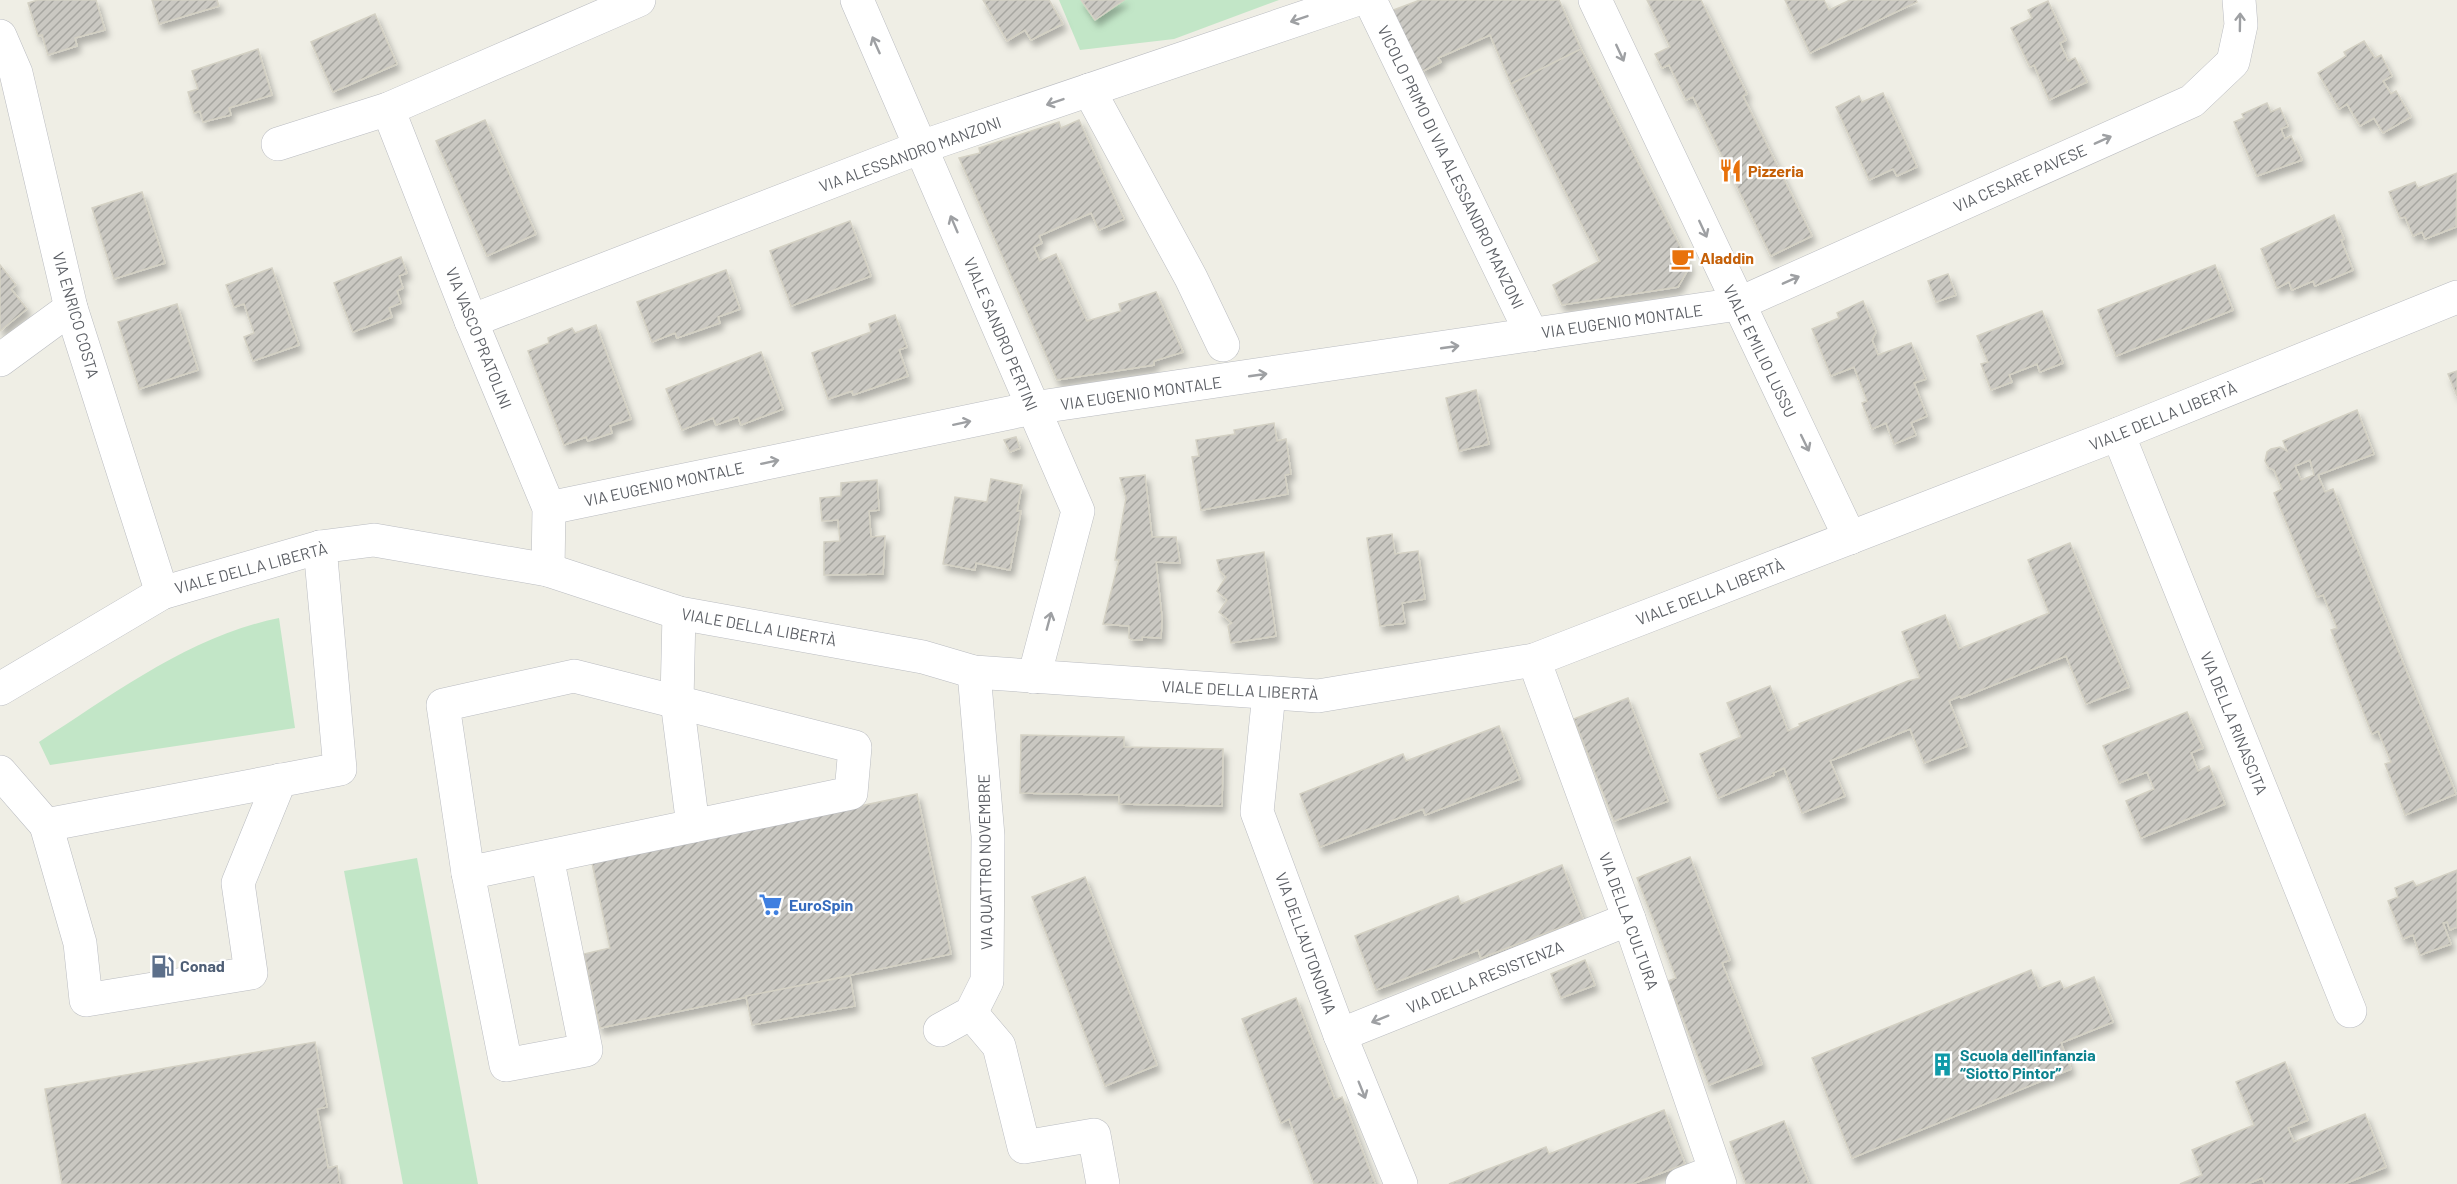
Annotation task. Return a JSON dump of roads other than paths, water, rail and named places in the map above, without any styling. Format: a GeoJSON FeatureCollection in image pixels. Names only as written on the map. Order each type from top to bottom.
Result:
{"type":"FeatureCollection","features":[{"type":"Feature","properties":{"kind":"street"},"geometry":{"type":"LineString","coordinates":[[279,144],[388,109],[639,0]]}},
{"type":"Feature","properties":{"kind":"street","name":"VIALE SANDRO PERTINI"},"geometry":{"type":"LineString","coordinates":[[857,0],[1078,511],[1034,677]]}},
{"type":"Feature","properties":{"kind":"street","name":"VIA ALESSANDRO MANZONI"},"geometry":{"type":"LineString","coordinates":[[471,321],[921,147],[1355,0]]}},
{"type":"Feature","properties":{"kind":"street","name":"VICOLO PRIMO DI VIA ALESSANDRO MANZONI"},"geometry":{"type":"LineString","coordinates":[[1370,0],[1532,335]]}},
{"type":"Feature","properties":{"kind":"street","name":"VIALE EMILIO LUSSU"},"geometry":{"type":"LineString","coordinates":[[1595,0],[1850,538]]}},
{"type":"Feature","properties":{"kind":"street","name":"VIA CESARE PAVESE"},"geometry":{"type":"LineString","coordinates":[[1738,304],[2192,101],[2233,62],[2241,25],[2240,0]]}},
{"type":"Feature","properties":{"kind":"street","name":"VIA ENRICO COSTA"},"geometry":{"type":"LineString","coordinates":[[0,36],[16,74],[71,308],[162,593]]}},
{"type":"Feature","properties":{"kind":"street"},"geometry":{"type":"LineString","coordinates":[[1089,90],[1191,278],[1223,345]]}},
{"type":"Feature","properties":{"kind":"street","name":"VIA VASCO PRATOLINI"},"geometry":{"type":"LineString","coordinates":[[388,109],[471,321],[549,508],[548,570]]}},
{"type":"Feature","properties":{"kind":"street","name":"VIALE DELLA LIBERTÀ"},"geometry":{"type":"LineString","coordinates":[[0,689],[162,593],[320,547],[374,540],[548,570],[679,614],[923,657],[974,672],[1318,696],[1534,660],[2118,434],[2457,297]]}},
{"type":"Feature","properties":{"kind":"street","name":"VIA EUGENIO MONTALE"},"geometry":{"type":"LineString","coordinates":[[549,508],[1033,408],[1738,304]]}},
{"type":"Feature","properties":{"kind":"street"},"geometry":{"type":"LineString","coordinates":[[0,360],[71,308]]}},
{"type":"Feature","properties":{"kind":"street","name":"VIA DELLA RINASCITA"},"geometry":{"type":"LineString","coordinates":[[2118,434],[2350,1011]]}},
{"type":"Feature","properties":{"kind":"street"},"geometry":{"type":"LineString","coordinates":[[46,825],[340,769],[320,547]]}},
{"type":"Feature","properties":{"kind":"street"},"geometry":{"type":"LineString","coordinates":[[679,614],[678,701],[693,826]]}},
{"type":"Feature","properties":{"kind":"street","name":"VIA DELLA CULTURA"},"geometry":{"type":"LineString","coordinates":[[1534,660],[1629,919],[1717,1177]]}},
{"type":"Feature","properties":{"kind":"street","name":"VIA QUATTRO NOVEMBRE"},"geometry":{"type":"LineString","coordinates":[[971,1014],[987,981],[988,836],[974,672]]}},
{"type":"Feature","properties":{"kind":"street"},"geometry":{"type":"LineString","coordinates":[[468,873],[547,856],[851,793],[855,747],[574,676],[443,705],[468,873],[506,1065],[586,1050],[547,856]]}},
{"type":"Feature","properties":{"kind":"street","name":"VIA DELL'AUTONOMIA"},"geometry":{"type":"LineString","coordinates":[[1269,693],[1257,812],[1340,1035],[1401,1184]]}},
{"type":"Feature","properties":{"kind":"street"},"geometry":{"type":"LineString","coordinates":[[0,772],[46,825],[80,942],[86,1000],[251,973],[238,883],[280,780]]}},
{"type":"Feature","properties":{"kind":"street","name":"VIA DELLA RESISTENZA"},"geometry":{"type":"LineString","coordinates":[[1340,1035],[1629,919]]}},
{"type":"Feature","properties":{"kind":"street"},"geometry":{"type":"LineString","coordinates":[[940,1030],[971,1014],[999,1046],[1024,1147],[1094,1135],[1103,1184]]}},
{"type":"Feature","properties":{"kind":"street"},"geometry":{"type":"LineString","coordinates":[[1682,1184],[1717,1177]]}},
{"type":"Feature","properties":{"kind":"place","name":"Pizzeria"},"geometry":{"type":"Point","coordinates":[1730,171]}},
{"type":"Feature","properties":{"kind":"place","name":"Aladdin"},"geometry":{"type":"Point","coordinates":[1682,258]}},
{"type":"Feature","properties":{"kind":"place","name":"EuroSpin"},"geometry":{"type":"Point","coordinates":[771,905]}},
{"type":"Feature","properties":{"kind":"place","name":"Conad"},"geometry":{"type":"Point","coordinates":[162,966]}},
{"type":"Feature","properties":{"kind":"place","name":"Scuola dell'infanzia “Siotto Pintor”"},"geometry":{"type":"Point","coordinates":[1942,1064]}}]}
